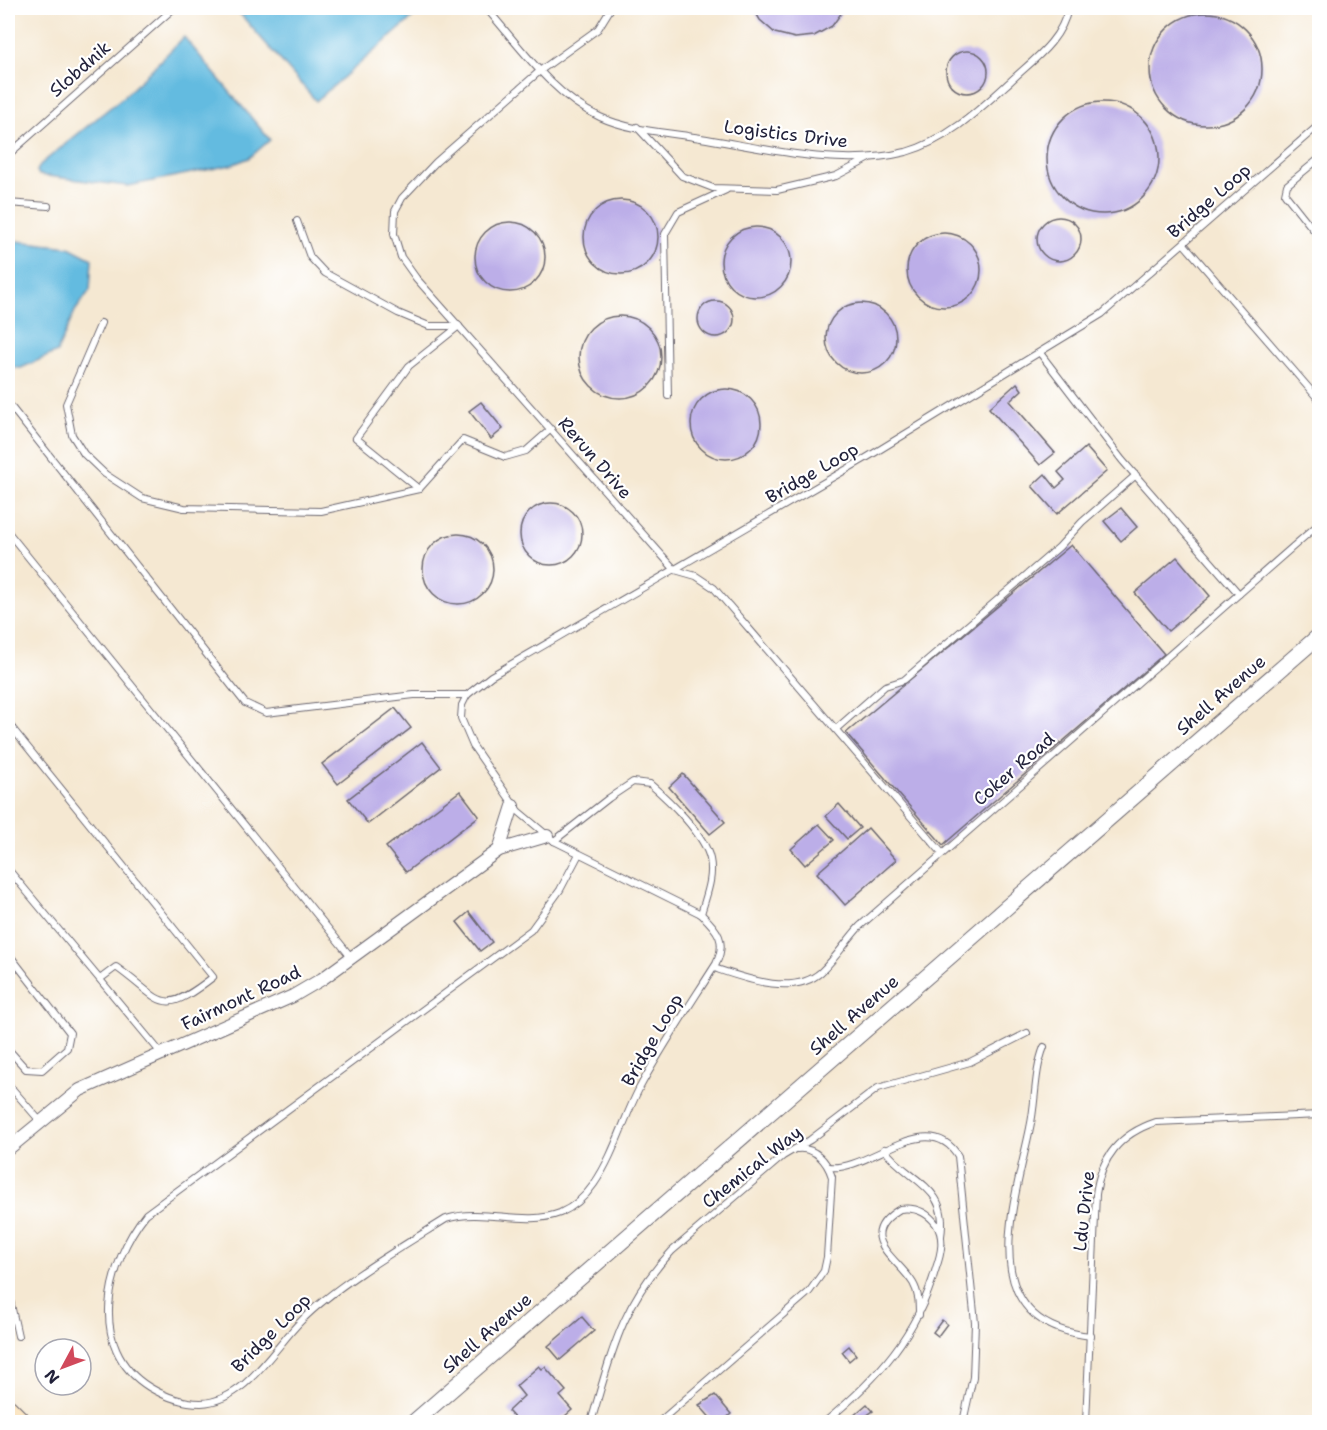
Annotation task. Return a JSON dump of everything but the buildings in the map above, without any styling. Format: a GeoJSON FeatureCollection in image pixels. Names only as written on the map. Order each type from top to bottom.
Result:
{"type":"FeatureCollection","features":[{"type":"Feature","properties":{"kind":"main road"},"geometry":{"type":"LineString","coordinates":[[8,1408],[22,1422]]}},
{"type":"Feature","properties":{"kind":"street","name":"Shell Avenue"},"geometry":{"type":"LineString","coordinates":[[414,1422],[1320,635]]}},
{"type":"Feature","properties":{"kind":"street"},"geometry":{"type":"LineString","coordinates":[[499,850],[513,806]]}},
{"type":"Feature","properties":{"kind":"street","name":"Fairmont Road"},"geometry":{"type":"LineString","coordinates":[[8,1149],[80,1090],[293,996],[322,980],[499,850],[551,839]]}},
{"type":"Feature","properties":{"kind":"lane","name":"Slobdnik"},"geometry":{"type":"LineString","coordinates":[[8,155],[174,8]]}},
{"type":"Feature","properties":{"kind":"lane","name":"Logistics Drive"},"geometry":{"type":"LineString","coordinates":[[486,8],[541,70],[588,111],[602,119],[637,127],[796,153],[870,158],[906,152],[939,139],[963,123],[1050,45],[1065,20],[1068,8]]}},
{"type":"Feature","properties":{"kind":"lane","name":"Rerun Drive"},"geometry":{"type":"LineString","coordinates":[[610,8],[598,28],[541,70],[424,174],[402,198],[395,211],[394,234],[400,257],[675,570],[696,576],[714,588],[942,853]]}},
{"type":"Feature","properties":{"kind":"lane","name":"Bridge Loop"},"geometry":{"type":"LineString","coordinates":[[579,854],[560,890],[531,930],[146,1214],[136,1226],[115,1268],[109,1303],[114,1345],[121,1360],[142,1382],[179,1400],[201,1403],[218,1400],[236,1390],[253,1375],[314,1309],[446,1219],[480,1213],[542,1217],[574,1206],[584,1197],[603,1170],[640,1088],[714,968],[722,946],[721,937],[715,927],[701,914],[551,839],[513,806],[465,731],[462,705],[467,695],[491,676],[675,570],[1102,314],[1320,124]]}},
{"type":"Feature","properties":{"kind":"lane"},"geometry":{"type":"LineString","coordinates":[[637,127],[682,176],[713,188],[777,190],[836,176],[870,158]]}},
{"type":"Feature","properties":{"kind":"lane"},"geometry":{"type":"LineString","coordinates":[[1320,159],[1287,185],[1285,194],[1320,238]]}},
{"type":"Feature","properties":{"kind":"lane"},"geometry":{"type":"LineString","coordinates":[[668,396],[665,234],[678,212],[729,188]]}},
{"type":"Feature","properties":{"kind":"lane"},"geometry":{"type":"LineString","coordinates":[[8,203],[48,206]]}},
{"type":"Feature","properties":{"kind":"lane"},"geometry":{"type":"LineString","coordinates":[[297,221],[310,257],[325,273],[398,313],[429,326],[459,326]]}},
{"type":"Feature","properties":{"kind":"lane"},"geometry":{"type":"LineString","coordinates":[[1184,244],[1320,401]]}},
{"type":"Feature","properties":{"kind":"lane"},"geometry":{"type":"LineString","coordinates":[[101,323],[66,404],[72,435],[84,454],[105,474],[142,498],[184,508],[321,511],[419,489],[463,440],[505,457],[526,451],[551,429]]}},
{"type":"Feature","properties":{"kind":"lane"},"geometry":{"type":"LineString","coordinates":[[419,489],[356,438],[409,366],[459,326]]}},
{"type":"Feature","properties":{"kind":"lane"},"geometry":{"type":"LineString","coordinates":[[1040,353],[1136,475],[1239,594]]}},
{"type":"Feature","properties":{"kind":"lane"},"geometry":{"type":"LineString","coordinates":[[8,403],[244,704],[267,713],[414,695],[467,695]]}},
{"type":"Feature","properties":{"kind":"lane"},"geometry":{"type":"LineString","coordinates":[[836,729],[885,686],[904,680],[1059,547],[1082,522],[1136,475]]}},
{"type":"Feature","properties":{"kind":"lane","name":"Coker Road"},"geometry":{"type":"LineString","coordinates":[[714,968],[770,983],[807,980],[820,973],[860,926],[1320,523]]}},
{"type":"Feature","properties":{"kind":"lane"},"geometry":{"type":"LineString","coordinates":[[8,532],[351,957]]}},
{"type":"Feature","properties":{"kind":"lane"},"geometry":{"type":"LineString","coordinates":[[8,723],[213,977],[176,1002],[160,1001],[116,967],[100,980]]}},
{"type":"Feature","properties":{"kind":"lane"},"geometry":{"type":"LineString","coordinates":[[551,839],[633,782],[650,784],[700,838],[710,859],[711,881],[701,914]]}},
{"type":"Feature","properties":{"kind":"lane"},"geometry":{"type":"LineString","coordinates":[[8,869],[161,1053]]}},
{"type":"Feature","properties":{"kind":"lane"},"geometry":{"type":"LineString","coordinates":[[8,953],[70,1033],[67,1048],[42,1070],[26,1070],[8,1049]]}},
{"type":"Feature","properties":{"kind":"lane","name":"Chemical Way"},"geometry":{"type":"LineString","coordinates":[[591,1422],[618,1331],[626,1312],[650,1275],[672,1251],[794,1149],[887,1084],[970,1062],[1027,1033]]}},
{"type":"Feature","properties":{"kind":"lane"},"geometry":{"type":"LineString","coordinates":[[1044,1047],[1040,1058],[1036,1096],[1008,1238],[1011,1278],[1023,1302],[1045,1323],[1075,1334],[1091,1336]]}},
{"type":"Feature","properties":{"kind":"lane"},"geometry":{"type":"LineString","coordinates":[[8,1084],[40,1121]]}},
{"type":"Feature","properties":{"kind":"lane","name":"Ldu Drive"},"geometry":{"type":"LineString","coordinates":[[1086,1422],[1096,1194],[1099,1175],[1114,1148],[1140,1127],[1155,1122],[1320,1115]]}},
{"type":"Feature","properties":{"kind":"lane"},"geometry":{"type":"LineString","coordinates":[[829,1167],[851,1166],[884,1149],[910,1140],[938,1139],[953,1148],[958,1156],[975,1323],[973,1377],[963,1422]]}},
{"type":"Feature","properties":{"kind":"lane"},"geometry":{"type":"LineString","coordinates":[[658,1422],[818,1282],[824,1271],[833,1186],[829,1167],[813,1151],[804,1148],[794,1149]]}},
{"type":"Feature","properties":{"kind":"lane"},"geometry":{"type":"LineString","coordinates":[[825,1422],[878,1373],[898,1349],[919,1315],[930,1291],[941,1252],[944,1220],[938,1201],[925,1184],[901,1168],[884,1149]]}},
{"type":"Feature","properties":{"kind":"lane"},"geometry":{"type":"LineString","coordinates":[[919,1315],[917,1292],[912,1281],[883,1250],[880,1230],[891,1214],[909,1208],[930,1217],[941,1236]]}},
{"type":"Feature","properties":{"kind":"lane"},"geometry":{"type":"LineString","coordinates":[[8,1291],[18,1336]]}},
{"type":"Feature","properties":{"kind":"water"},"geometry":{"type":"Polygon","coordinates":[[[235,8],[424,8],[316,101],[235,8]]]}},
{"type":"Feature","properties":{"kind":"water"},"geometry":{"type":"Polygon","coordinates":[[[184,37],[270,140],[249,158],[231,165],[128,186],[39,175],[37,171],[41,164],[128,93],[184,37]]]}},
{"type":"Feature","properties":{"kind":"water"},"geometry":{"type":"Polygon","coordinates":[[[8,240],[69,247],[92,259],[90,290],[75,311],[57,352],[21,368],[8,367],[8,240]]]}}]}
